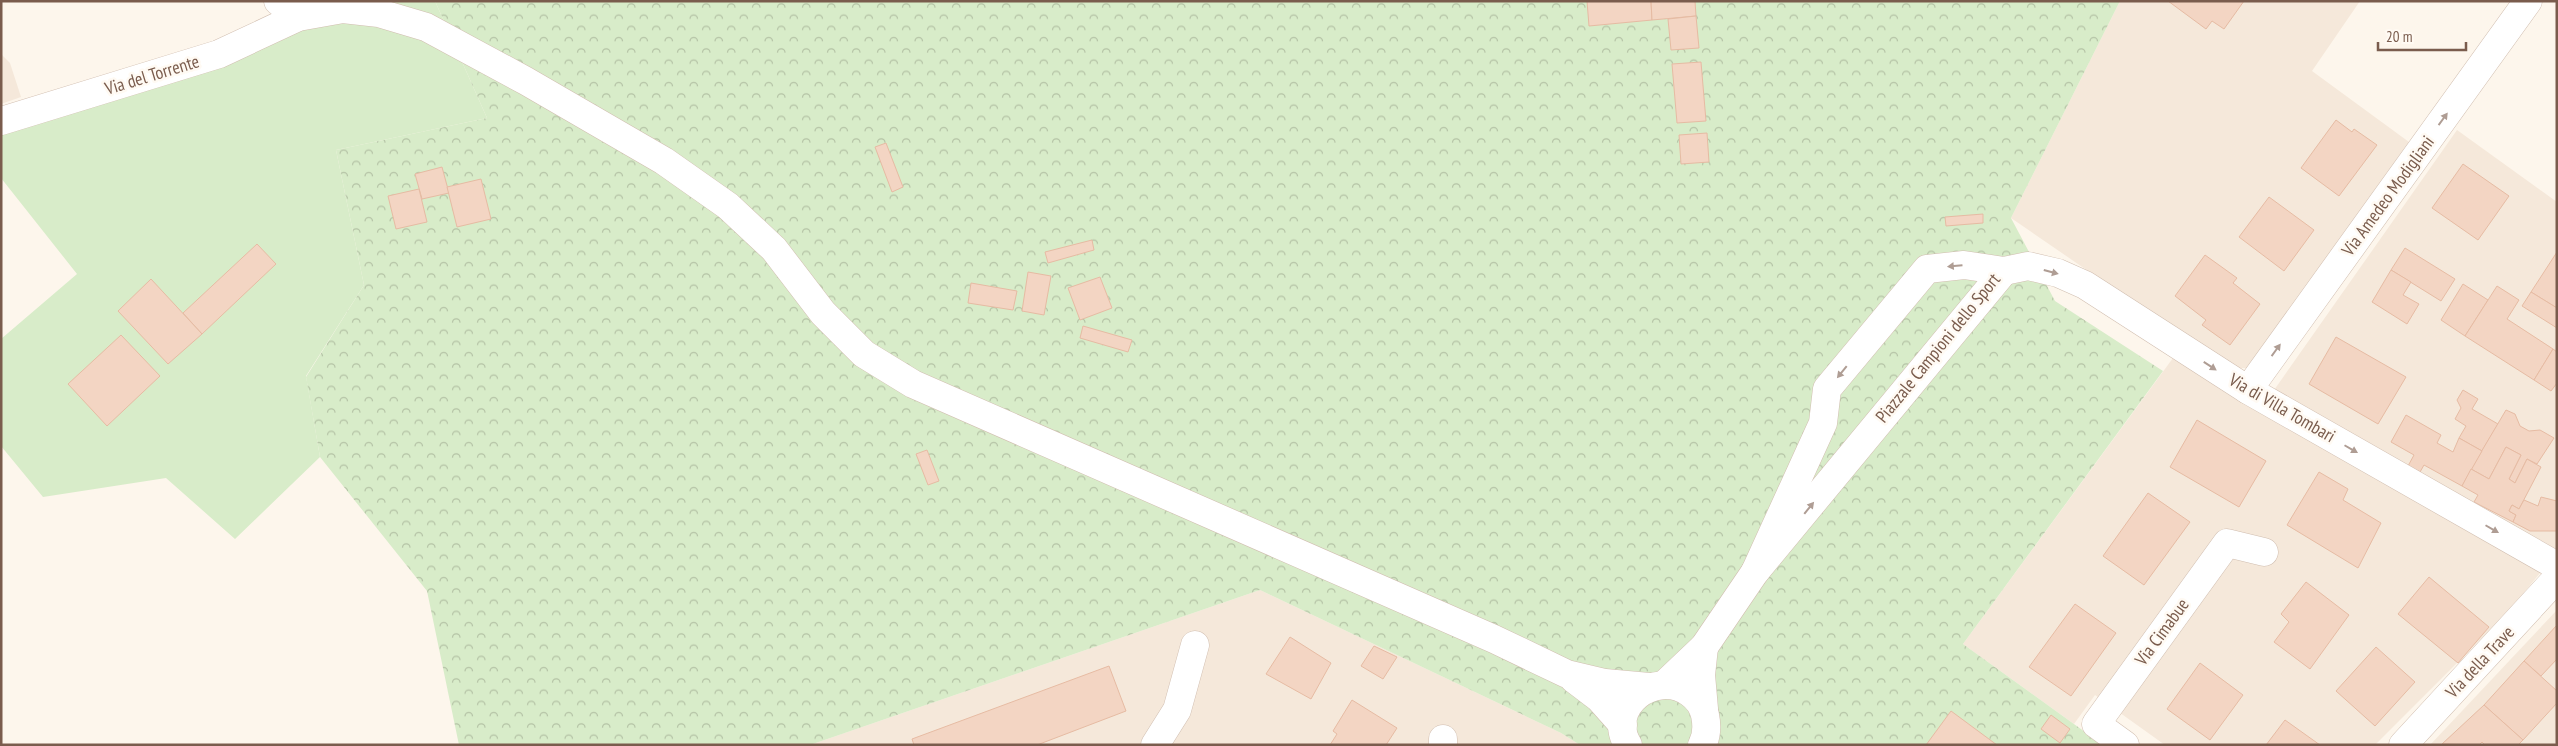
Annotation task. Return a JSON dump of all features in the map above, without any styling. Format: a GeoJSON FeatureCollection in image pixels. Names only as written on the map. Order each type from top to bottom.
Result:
{"type":"FeatureCollection","features":[{"type":"Feature","properties":{"kind":"street","name":"Via Amedeo Modigliani"},"geometry":{"type":"LineString","coordinates":[[2248,390],[2528,1]]}},
{"type":"Feature","properties":{"kind":"street","name":"Via del Torrente"},"geometry":{"type":"LineString","coordinates":[[1,121],[219,54],[288,9],[343,9],[379,13],[426,28],[526,80],[664,161],[728,206],[774,249],[823,313],[864,354],[912,384],[1494,639],[1567,674]]}},
{"type":"Feature","properties":{"kind":"street","name":"Piazzale Campioni dello Sport"},"geometry":{"type":"LineString","coordinates":[[1755,572],[1822,423],[1827,390],[1926,269],[1964,266],[2004,271]]}},
{"type":"Feature","properties":{"kind":"street","name":"Via di Villa Tombari"},"geometry":{"type":"LineString","coordinates":[[2004,271],[2028,266],[2058,273],[2085,285],[2248,390],[2557,566]]}},
{"type":"Feature","properties":{"kind":"street","name":"Piazzale Campioni dello Sport"},"geometry":{"type":"LineString","coordinates":[[1755,572],[2004,271]]}},
{"type":"Feature","properties":{"kind":"street","name":"Via Cimabue"},"geometry":{"type":"LineString","coordinates":[[2125,745],[2096,724],[2113,700],[2227,543],[2264,552]]}},
{"type":"Feature","properties":{"kind":"street"},"geometry":{"type":"LineString","coordinates":[[1625,735],[1626,710],[1635,696],[1657,685],[1704,647],[1755,572]]}},
{"type":"Feature","properties":{"kind":"street","name":"Via della Trave"},"geometry":{"type":"LineString","coordinates":[[2403,745],[2557,578]]}},
{"type":"Feature","properties":{"kind":"street"},"geometry":{"type":"LineString","coordinates":[[1155,745],[1177,710],[1195,645]]}},
{"type":"Feature","properties":{"kind":"street"},"geometry":{"type":"LineString","coordinates":[[1702,745],[1707,726],[1701,675],[1704,647]]}},
{"type":"Feature","properties":{"kind":"street"},"geometry":{"type":"LineString","coordinates":[[1567,674],[1605,684],[1681,687],[1694,696],[1704,709]]}},
{"type":"Feature","properties":{"kind":"street"},"geometry":{"type":"LineString","coordinates":[[1567,674],[1599,698],[1625,735]]}},
{"type":"Feature","properties":{"kind":"shaded area"},"geometry":{"type":"Polygon","coordinates":[[[2120,1],[2360,1],[2312,71],[2409,142],[2247,368],[2239,368],[2139,306],[2011,218],[2120,1]]]}},
{"type":"Feature","properties":{"kind":"shaded area"},"geometry":{"type":"Polygon","coordinates":[[[1,54],[10,63],[21,97],[1,104],[1,54]]]}},
{"type":"Feature","properties":{"kind":"shaded area"},"geometry":{"type":"Polygon","coordinates":[[[2457,130],[2557,202],[2557,552],[2509,611],[2375,745],[2165,745],[2095,695],[2074,724],[1963,644],[2173,358],[2260,410],[2457,130]]]}},
{"type":"Feature","properties":{"kind":"shaded area"},"geometry":{"type":"Polygon","coordinates":[[[1260,590],[1561,733],[1580,745],[810,745],[1260,590]]]}},
{"type":"Feature","properties":{"kind":"shaded area"},"geometry":{"type":"Polygon","coordinates":[[[2557,610],[2557,745],[2430,745],[2557,610]]]}},
{"type":"Feature","properties":{"kind":"green space"},"geometry":{"type":"Polygon","coordinates":[[[305,1],[435,1],[487,118],[336,150],[364,285],[306,376],[320,457],[235,539],[166,478],[43,497],[1,446],[1,339],[77,274],[1,178],[1,133],[310,26],[305,1]]]}},
{"type":"Feature","properties":{"kind":"green space"},"geometry":{"type":"Polygon","coordinates":[[[435,1],[2120,1],[2011,218],[2055,301],[2163,371],[1963,644],[2103,745],[1580,745],[1561,733],[1260,590],[810,745],[459,745],[427,591],[320,457],[306,377],[364,285],[336,150],[487,118],[435,1]]]}},
{"type":"Feature","properties":{"kind":"building"},"geometry":{"type":"Polygon","coordinates":[[[1587,1],[1651,1],[1652,20],[1589,26],[1587,1]]]}},
{"type":"Feature","properties":{"kind":"building"},"geometry":{"type":"Polygon","coordinates":[[[1651,1],[1695,1],[1696,16],[1652,20],[1651,1]]]}},
{"type":"Feature","properties":{"kind":"building"},"geometry":{"type":"Polygon","coordinates":[[[2168,1],[2244,1],[2224,29],[2212,21],[2206,29],[2168,1]]]}},
{"type":"Feature","properties":{"kind":"building"},"geometry":{"type":"Polygon","coordinates":[[[1696,16],[1699,48],[1671,50],[1668,19],[1696,16]]]}},
{"type":"Feature","properties":{"kind":"building"},"geometry":{"type":"Polygon","coordinates":[[[1701,62],[1706,121],[1677,123],[1672,64],[1701,62]]]}},
{"type":"Feature","properties":{"kind":"building"},"geometry":{"type":"Polygon","coordinates":[[[2336,120],[2352,132],[2354,129],[2377,145],[2339,196],[2301,168],[2336,120]]]}},
{"type":"Feature","properties":{"kind":"building"},"geometry":{"type":"Polygon","coordinates":[[[1707,133],[1709,162],[1681,164],[1679,135],[1707,133]]]}},
{"type":"Feature","properties":{"kind":"building"},"geometry":{"type":"Polygon","coordinates":[[[886,143],[903,187],[892,192],[875,147],[886,143]]]}},
{"type":"Feature","properties":{"kind":"building"},"geometry":{"type":"Polygon","coordinates":[[[2463,164],[2509,196],[2478,240],[2432,208],[2463,164]]]}},
{"type":"Feature","properties":{"kind":"building"},"geometry":{"type":"Polygon","coordinates":[[[442,167],[449,193],[422,199],[415,174],[442,167]]]}},
{"type":"Feature","properties":{"kind":"building"},"geometry":{"type":"Polygon","coordinates":[[[481,179],[491,219],[457,227],[447,187],[481,179]]]}},
{"type":"Feature","properties":{"kind":"building"},"geometry":{"type":"Polygon","coordinates":[[[419,189],[427,222],[396,229],[388,196],[419,189]]]}},
{"type":"Feature","properties":{"kind":"building"},"geometry":{"type":"Polygon","coordinates":[[[2269,197],[2314,230],[2284,271],[2239,237],[2269,197]]]}},
{"type":"Feature","properties":{"kind":"building"},"geometry":{"type":"Polygon","coordinates":[[[1983,214],[1983,223],[1946,226],[1945,217],[1983,214]]]}},
{"type":"Feature","properties":{"kind":"building"},"geometry":{"type":"Polygon","coordinates":[[[1092,240],[1094,250],[1048,263],[1045,252],[1092,240]]]}},
{"type":"Feature","properties":{"kind":"building"},"geometry":{"type":"Polygon","coordinates":[[[257,244],[276,264],[202,334],[183,313],[257,244]]]}},
{"type":"Feature","properties":{"kind":"building"},"geometry":{"type":"Polygon","coordinates":[[[2405,248],[2455,279],[2441,301],[2391,270],[2405,248]]]}},
{"type":"Feature","properties":{"kind":"building"},"geometry":{"type":"Polygon","coordinates":[[[2557,252],[2557,308],[2531,292],[2557,252]]]}},
{"type":"Feature","properties":{"kind":"building"},"geometry":{"type":"Polygon","coordinates":[[[2205,255],[2237,278],[2233,283],[2260,304],[2230,345],[2202,325],[2206,320],[2175,296],[2205,255]]]}},
{"type":"Feature","properties":{"kind":"building"},"geometry":{"type":"Polygon","coordinates":[[[2391,270],[2411,282],[2403,295],[2419,304],[2407,324],[2372,302],[2391,270]]]}},
{"type":"Feature","properties":{"kind":"building"},"geometry":{"type":"Polygon","coordinates":[[[1028,272],[1051,276],[1044,315],[1022,311],[1028,272]]]}},
{"type":"Feature","properties":{"kind":"building"},"geometry":{"type":"Polygon","coordinates":[[[1100,277],[1112,308],[1080,320],[1068,288],[1100,277]]]}},
{"type":"Feature","properties":{"kind":"building"},"geometry":{"type":"Polygon","coordinates":[[[151,279],[202,334],[168,364],[118,311],[151,279]]]}},
{"type":"Feature","properties":{"kind":"building"},"geometry":{"type":"Polygon","coordinates":[[[971,283],[1017,291],[1013,310],[968,303],[971,283]]]}},
{"type":"Feature","properties":{"kind":"building"},"geometry":{"type":"Polygon","coordinates":[[[2463,284],[2488,300],[2465,336],[2441,320],[2463,284]]]}},
{"type":"Feature","properties":{"kind":"building"},"geometry":{"type":"Polygon","coordinates":[[[2497,286],[2519,300],[2507,319],[2553,349],[2534,380],[2465,336],[2497,286]]]}},
{"type":"Feature","properties":{"kind":"building"},"geometry":{"type":"Polygon","coordinates":[[[2531,292],[2557,308],[2557,328],[2522,306],[2531,292]]]}},
{"type":"Feature","properties":{"kind":"building"},"geometry":{"type":"Polygon","coordinates":[[[1083,326],[1132,340],[1128,352],[1080,338],[1083,326]]]}},
{"type":"Feature","properties":{"kind":"building"},"geometry":{"type":"Polygon","coordinates":[[[121,335],[160,376],[107,426],[68,384],[121,335]]]}},
{"type":"Feature","properties":{"kind":"building"},"geometry":{"type":"Polygon","coordinates":[[[2336,337],[2406,377],[2378,424],[2309,384],[2336,337]]]}},
{"type":"Feature","properties":{"kind":"building"},"geometry":{"type":"Polygon","coordinates":[[[2553,349],[2557,352],[2557,383],[2551,391],[2534,380],[2553,349]]]}},
{"type":"Feature","properties":{"kind":"building"},"geometry":{"type":"Polygon","coordinates":[[[2463,390],[2478,399],[2472,409],[2498,424],[2482,451],[2459,438],[2466,426],[2455,419],[2461,408],[2457,400],[2463,390]]]}},
{"type":"Feature","properties":{"kind":"building"},"geometry":{"type":"Polygon","coordinates":[[[2506,410],[2515,414],[2520,426],[2529,431],[2540,430],[2554,438],[2537,464],[2527,459],[2515,483],[2509,479],[2521,455],[2506,447],[2489,479],[2471,469],[2506,410]]]}},
{"type":"Feature","properties":{"kind":"building"},"geometry":{"type":"Polygon","coordinates":[[[2406,415],[2441,435],[2437,443],[2453,452],[2459,438],[2482,451],[2462,486],[2424,465],[2420,472],[2408,466],[2414,455],[2391,442],[2406,415]]]}},
{"type":"Feature","properties":{"kind":"building"},"geometry":{"type":"Polygon","coordinates":[[[2197,420],[2266,461],[2239,507],[2170,467],[2197,420]]]}},
{"type":"Feature","properties":{"kind":"building"},"geometry":{"type":"Polygon","coordinates":[[[2506,447],[2521,455],[2509,479],[2515,483],[2527,459],[2541,467],[2519,509],[2512,505],[2509,511],[2516,515],[2513,522],[2474,502],[2478,495],[2462,486],[2471,469],[2489,479],[2506,447]]]}},
{"type":"Feature","properties":{"kind":"building"},"geometry":{"type":"Polygon","coordinates":[[[927,450],[939,481],[928,485],[916,454],[927,450]]]}},
{"type":"Feature","properties":{"kind":"building"},"geometry":{"type":"Polygon","coordinates":[[[2319,472],[2348,489],[2343,500],[2381,523],[2358,568],[2287,525],[2319,472]]]}},
{"type":"Feature","properties":{"kind":"building"},"geometry":{"type":"Polygon","coordinates":[[[2148,493],[2190,522],[2144,585],[2103,556],[2148,493]]]}},
{"type":"Feature","properties":{"kind":"building"},"geometry":{"type":"Polygon","coordinates":[[[2541,497],[2557,501],[2557,531],[2530,531],[2513,522],[2516,515],[2509,511],[2512,505],[2519,509],[2524,500],[2538,506],[2541,497]]]}},
{"type":"Feature","properties":{"kind":"building"},"geometry":{"type":"Polygon","coordinates":[[[2429,577],[2489,627],[2458,663],[2398,614],[2429,577]]]}},
{"type":"Feature","properties":{"kind":"building"},"geometry":{"type":"Polygon","coordinates":[[[2306,582],[2349,615],[2310,669],[2274,642],[2289,622],[2281,614],[2306,582]]]}},
{"type":"Feature","properties":{"kind":"building"},"geometry":{"type":"Polygon","coordinates":[[[2075,604],[2116,633],[2071,696],[2029,667],[2075,604]]]}},
{"type":"Feature","properties":{"kind":"building"},"geometry":{"type":"Polygon","coordinates":[[[2557,625],[2557,659],[2541,676],[2524,661],[2557,625]]]}},
{"type":"Feature","properties":{"kind":"building"},"geometry":{"type":"Polygon","coordinates":[[[1290,637],[1331,663],[1311,699],[1266,674],[1290,637]]]}},
{"type":"Feature","properties":{"kind":"building"},"geometry":{"type":"Polygon","coordinates":[[[1374,646],[1397,657],[1383,679],[1361,666],[1374,646]]]}},
{"type":"Feature","properties":{"kind":"building"},"geometry":{"type":"Polygon","coordinates":[[[2376,647],[2415,682],[2375,726],[2336,691],[2376,647]]]}},
{"type":"Feature","properties":{"kind":"building"},"geometry":{"type":"Polygon","coordinates":[[[2524,661],[2557,691],[2557,703],[2523,740],[2484,705],[2524,661]]]}},
{"type":"Feature","properties":{"kind":"building"},"geometry":{"type":"Polygon","coordinates":[[[2200,663],[2243,695],[2210,740],[2167,709],[2200,663]]]}},
{"type":"Feature","properties":{"kind":"building"},"geometry":{"type":"Polygon","coordinates":[[[1109,666],[1126,711],[1037,745],[914,745],[912,739],[1109,666]]]}},
{"type":"Feature","properties":{"kind":"building"},"geometry":{"type":"Polygon","coordinates":[[[1352,700],[1397,728],[1386,745],[1330,745],[1337,734],[1333,731],[1352,700]]]}},
{"type":"Feature","properties":{"kind":"building"},"geometry":{"type":"Polygon","coordinates":[[[2484,705],[2523,740],[2518,745],[2485,745],[2482,742],[2479,745],[2442,744],[2484,705]]]}},
{"type":"Feature","properties":{"kind":"building"},"geometry":{"type":"Polygon","coordinates":[[[1951,711],[1997,745],[1926,745],[1951,711]]]}},
{"type":"Feature","properties":{"kind":"building"},"geometry":{"type":"Polygon","coordinates":[[[2051,715],[2070,729],[2060,743],[2041,729],[2051,715]]]}},
{"type":"Feature","properties":{"kind":"building"},"geometry":{"type":"Polygon","coordinates":[[[2285,720],[2320,745],[2266,745],[2285,720]]]}}]}
